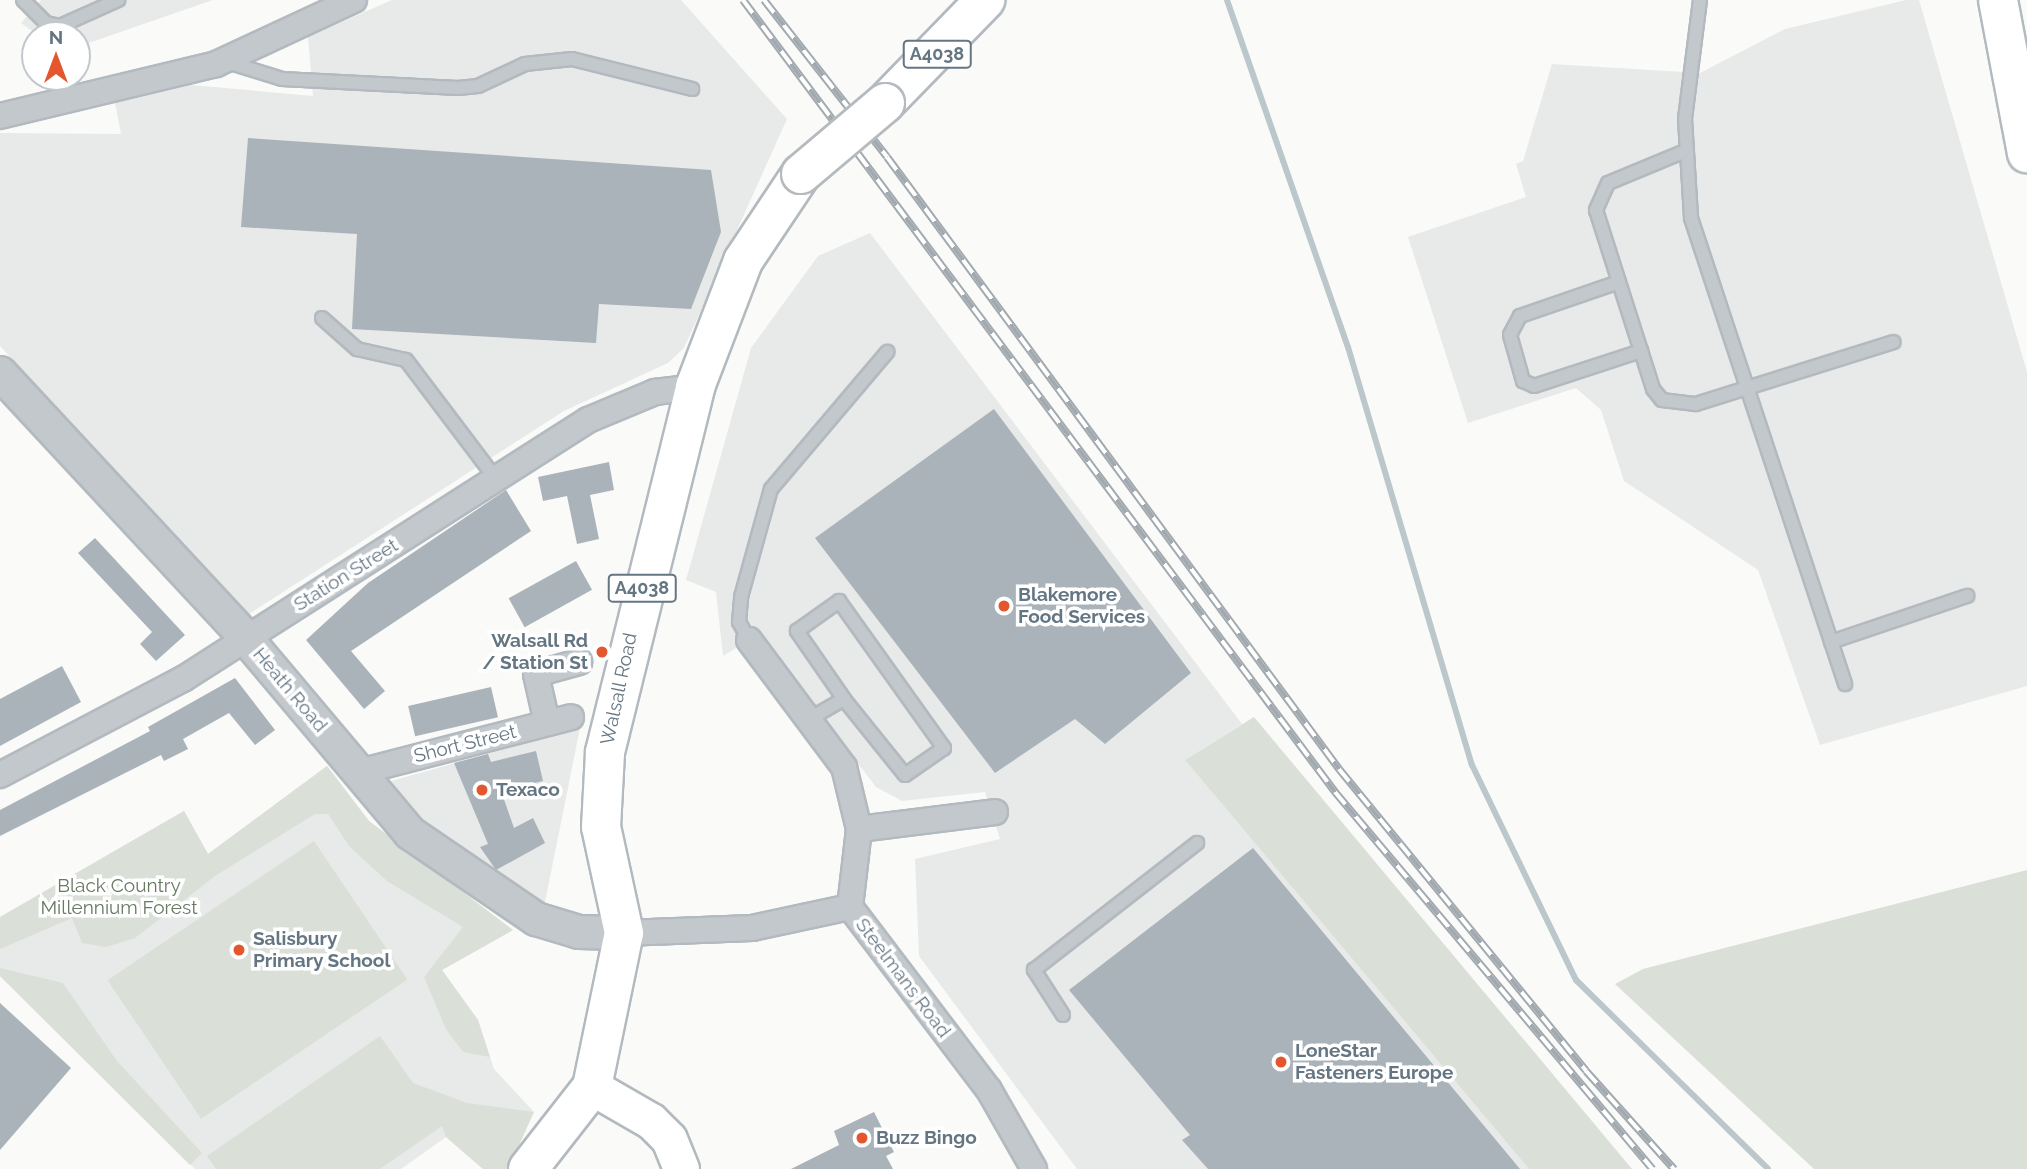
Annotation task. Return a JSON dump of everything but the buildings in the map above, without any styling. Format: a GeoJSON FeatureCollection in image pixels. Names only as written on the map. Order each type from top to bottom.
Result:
{"type":"FeatureCollection","features":[{"type":"Feature","properties":{"kind":"main road","name":"Walsall Road"},"geometry":{"type":"LineString","coordinates":[[528,1169],[592,1087],[624,933],[601,827],[605,752],[628,640],[695,387],[743,261],[801,174],[885,103],[985,0]]}},
{"type":"Feature","properties":{"kind":"main road"},"geometry":{"type":"LineString","coordinates":[[1998,0],[2027,153]]}},
{"type":"Feature","properties":{"kind":"main road"},"geometry":{"type":"LineString","coordinates":[[592,1087],[651,1121],[669,1139],[681,1169]]}},
{"type":"Feature","properties":{"kind":"street"},"geometry":{"type":"LineString","coordinates":[[0,116],[223,61],[354,0]]}},
{"type":"Feature","properties":{"kind":"street","name":"Heath Road"},"geometry":{"type":"LineString","coordinates":[[0,373],[245,637],[410,833],[536,919],[579,932],[624,933]]}},
{"type":"Feature","properties":{"kind":"street","name":"Station Street"},"geometry":{"type":"LineString","coordinates":[[0,775],[183,679],[245,637],[613,406],[655,392],[695,387]]}},
{"type":"Feature","properties":{"kind":"street"},"geometry":{"type":"LineString","coordinates":[[749,640],[811,718],[845,767],[859,829],[850,907]]}},
{"type":"Feature","properties":{"kind":"street"},"geometry":{"type":"LineString","coordinates":[[547,723],[536,674],[579,662]]}},
{"type":"Feature","properties":{"kind":"street","name":"Short Street"},"geometry":{"type":"LineString","coordinates":[[359,772],[571,717]]}},
{"type":"Feature","properties":{"kind":"street"},"geometry":{"type":"LineString","coordinates":[[859,829],[996,812]]}},
{"type":"Feature","properties":{"kind":"street","name":"Steelmans Road"},"geometry":{"type":"LineString","coordinates":[[624,933],[752,928],[850,907],[989,1090],[1034,1169]]}},
{"type":"Feature","properties":{"kind":"lane"},"geometry":{"type":"LineString","coordinates":[[23,0],[46,23],[60,26],[95,5],[118,0]]}},
{"type":"Feature","properties":{"kind":"lane"},"geometry":{"type":"LineString","coordinates":[[1700,0],[1687,73],[1683,152],[1705,272],[1845,684]]}},
{"type":"Feature","properties":{"kind":"lane"},"geometry":{"type":"LineString","coordinates":[[223,61],[282,79],[458,88],[478,86],[525,64],[572,59],[692,89]]}},
{"type":"Feature","properties":{"kind":"lane"},"geometry":{"type":"LineString","coordinates":[[1683,152],[1608,183],[1599,195],[1596,210],[1653,389],[1674,405],[1746,390],[1895,342]]}},
{"type":"Feature","properties":{"kind":"lane"},"geometry":{"type":"LineString","coordinates":[[1619,282],[1520,316],[1510,335],[1523,381],[1534,386],[1641,351]]}},
{"type":"Feature","properties":{"kind":"lane"},"geometry":{"type":"LineString","coordinates":[[322,318],[357,349],[406,360],[496,479]]}},
{"type":"Feature","properties":{"kind":"lane"},"geometry":{"type":"LineString","coordinates":[[749,640],[739,622],[741,597],[771,489],[887,352]]}},
{"type":"Feature","properties":{"kind":"lane"},"geometry":{"type":"LineString","coordinates":[[1831,642],[1967,596]]}},
{"type":"Feature","properties":{"kind":"lane"},"geometry":{"type":"LineString","coordinates":[[839,601],[944,748],[905,775],[844,699],[797,631],[839,601]]}},
{"type":"Feature","properties":{"kind":"lane"},"geometry":{"type":"LineString","coordinates":[[811,718],[844,699]]}},
{"type":"Feature","properties":{"kind":"lane"},"geometry":{"type":"LineString","coordinates":[[1063,1015],[1034,970],[1197,843]]}},
{"type":"Feature","properties":{"kind":"shaded area"},"geometry":{"type":"Polygon","coordinates":[[[41,0],[213,0],[91,42],[91,21],[23,21],[41,0]]]}},
{"type":"Feature","properties":{"kind":"shaded area"},"geometry":{"type":"Polygon","coordinates":[[[392,0],[681,0],[787,119],[684,348],[668,363],[564,411],[246,616],[0,346],[0,133],[121,134],[115,103],[191,85],[313,96],[308,37],[392,0]]]}},
{"type":"Feature","properties":{"kind":"shaded area"},"geometry":{"type":"Polygon","coordinates":[[[1906,0],[1919,0],[2027,372],[2027,686],[1820,745],[1758,570],[1624,481],[1601,410],[1576,388],[1468,423],[1408,237],[1526,197],[1516,164],[1523,161],[1552,64],[1700,73],[1785,29],[1906,0]]]}},
{"type":"Feature","properties":{"kind":"shaded area"},"geometry":{"type":"Polygon","coordinates":[[[870,233],[1242,724],[1185,760],[1529,1169],[1077,1169],[919,956],[915,859],[1000,839],[985,792],[902,801],[876,787],[759,634],[723,656],[716,592],[686,580],[751,348],[818,256],[870,233]]]}},
{"type":"Feature","properties":{"kind":"shaded area"},"geometry":{"type":"Polygon","coordinates":[[[580,728],[544,907],[439,844],[377,785],[580,728]]]}},
{"type":"Feature","properties":{"kind":"shaded area","name":"Salisbury Primary School"},"geometry":{"type":"Polygon","coordinates":[[[327,766],[369,821],[513,930],[442,970],[478,1020],[494,1069],[534,1112],[508,1169],[483,1169],[446,1137],[401,1169],[195,1169],[0,976],[0,917],[184,811],[208,854],[327,766]]]}},
{"type":"Feature","properties":{"kind":"green space"},"geometry":{"type":"Polygon","coordinates":[[[1254,717],[1632,1169],[1529,1169],[1185,760],[1254,717]]]}},
{"type":"Feature","properties":{"kind":"green space","name":"Black Country Millennium Forest"},"geometry":{"type":"Polygon","coordinates":[[[327,766],[369,821],[513,930],[442,970],[478,1020],[490,1057],[463,1052],[446,1029],[424,977],[463,927],[387,881],[349,846],[328,814],[315,814],[215,876],[135,938],[106,947],[82,943],[72,918],[0,949],[0,917],[184,811],[208,854],[327,766]]]}},
{"type":"Feature","properties":{"kind":"green space"},"geometry":{"type":"Polygon","coordinates":[[[314,841],[407,979],[201,1119],[108,980],[314,841]]]}},
{"type":"Feature","properties":{"kind":"green space"},"geometry":{"type":"Polygon","coordinates":[[[2027,870],[2027,1169],[1814,1169],[1615,984],[1643,969],[2027,870]]]}},
{"type":"Feature","properties":{"kind":"green space","name":"Black Country Millennium Forest"},"geometry":{"type":"Polygon","coordinates":[[[0,968],[63,983],[117,1061],[202,1153],[190,1165],[0,976],[0,968]]]}},
{"type":"Feature","properties":{"kind":"green space"},"geometry":{"type":"Polygon","coordinates":[[[380,1036],[413,1083],[467,1103],[534,1112],[508,1169],[483,1169],[446,1137],[442,1126],[380,1169],[216,1169],[207,1156],[380,1036]]]}},
{"type":"Feature","properties":{"kind":"waterway"},"geometry":{"type":"LineString","coordinates":[[1227,0],[1348,347],[1472,765],[1576,980],[1768,1169]]}},
{"type":"Feature","properties":{"kind":"railway"},"geometry":{"type":"LineString","coordinates":[[743,0],[1335,792],[1652,1169]]}},
{"type":"Feature","properties":{"kind":"railway"},"geometry":{"type":"LineString","coordinates":[[764,0],[887,157],[1339,769],[1586,1071],[1674,1169]]}},
{"type":"Feature","properties":{"kind":"place","name":"Blakemore Food Services"},"geometry":{"type":"Point","coordinates":[1004,606]}},
{"type":"Feature","properties":{"kind":"place","name":"Walsall Rd / Station St"},"geometry":{"type":"Point","coordinates":[602,652]}},
{"type":"Feature","properties":{"kind":"place","name":"Texaco"},"geometry":{"type":"Point","coordinates":[482,790]}},
{"type":"Feature","properties":{"kind":"place","name":"Salisbury Primary School"},"geometry":{"type":"Point","coordinates":[239,950]}},
{"type":"Feature","properties":{"kind":"place","name":"LoneStar Fasteners Europe"},"geometry":{"type":"Point","coordinates":[1281,1062]}},
{"type":"Feature","properties":{"kind":"place","name":"Buzz Bingo"},"geometry":{"type":"Point","coordinates":[862,1138]}}]}
